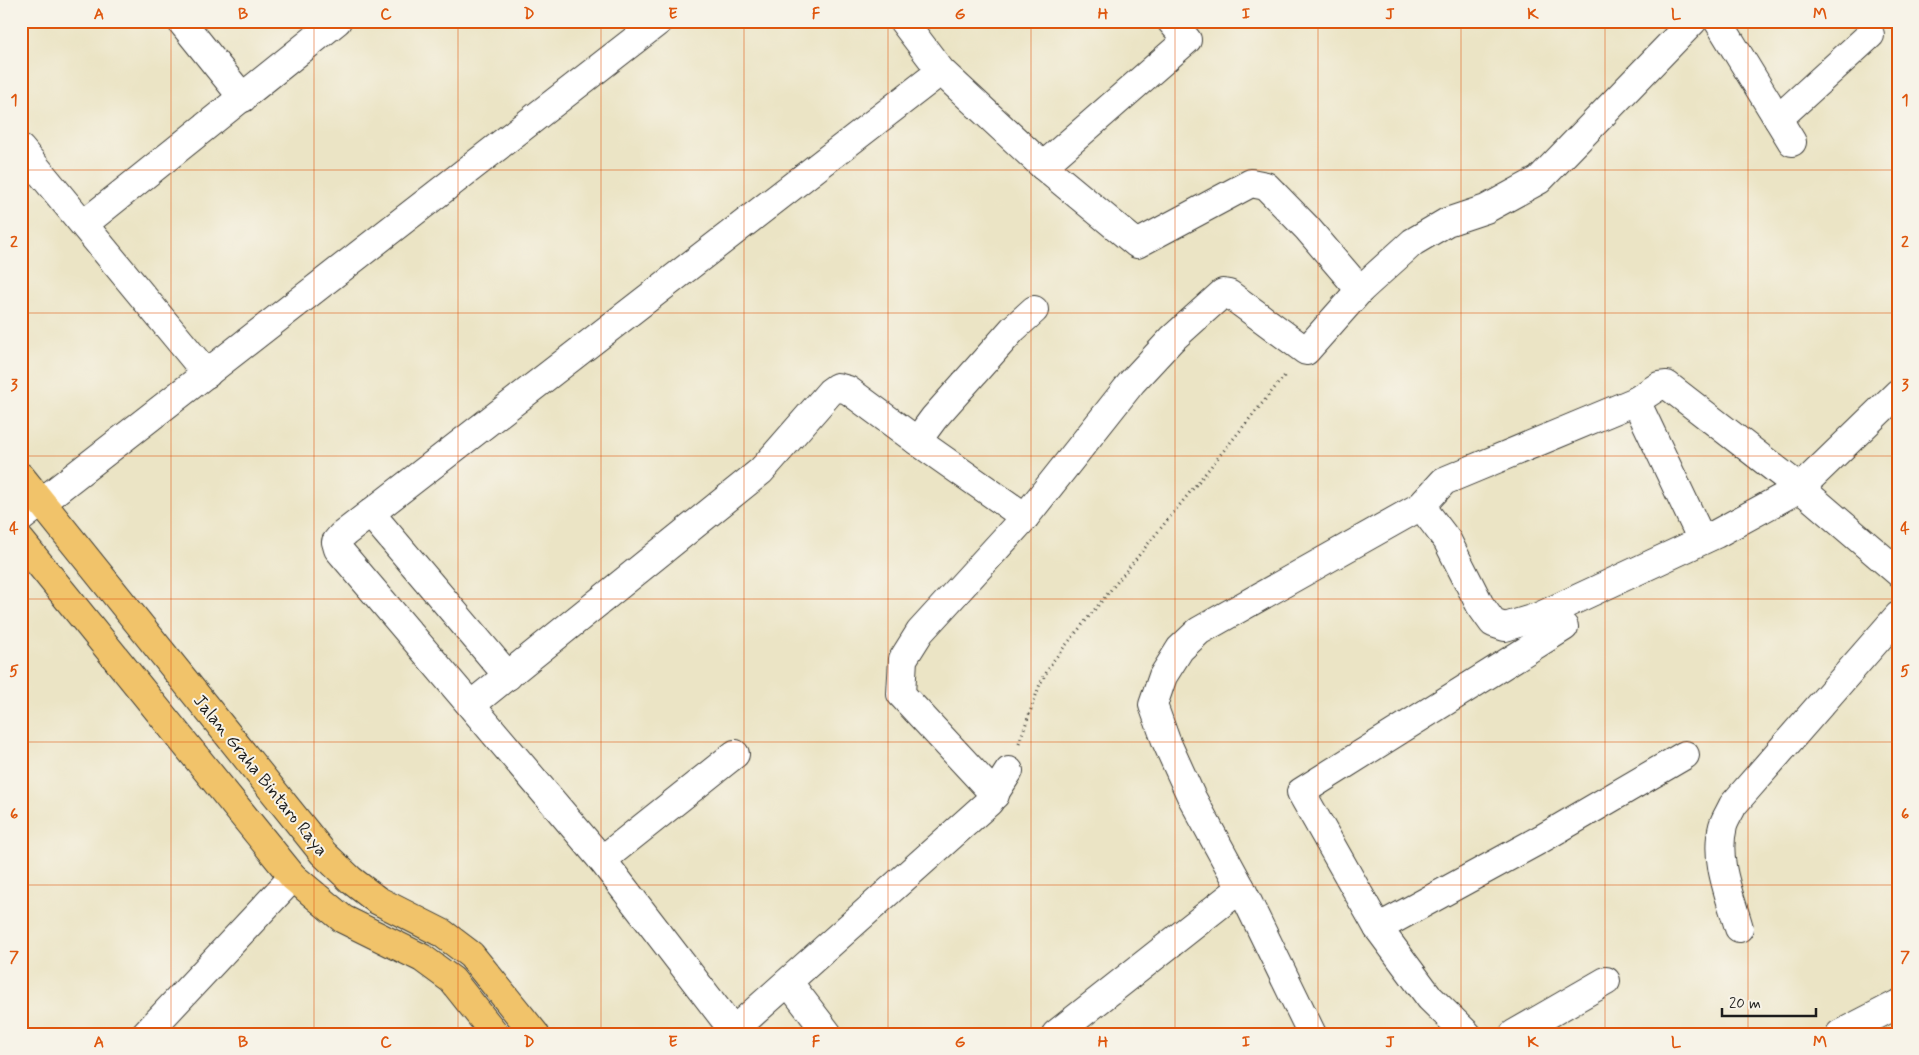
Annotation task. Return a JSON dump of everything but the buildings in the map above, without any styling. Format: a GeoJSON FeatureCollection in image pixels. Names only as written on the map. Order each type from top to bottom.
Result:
{"type":"FeatureCollection","features":[{"type":"Feature","properties":{"kind":"main road","name":"Jalan Graha Bintaro Raya"},"geometry":{"type":"LineString","coordinates":[[21,477],[31,510],[322,853],[351,880],[377,900],[442,933],[471,955],[535,1034]]}},
{"type":"Feature","properties":{"kind":"main road"},"geometry":{"type":"LineString","coordinates":[[21,542],[293,877],[343,919],[422,958],[452,980],[495,1034]]}},
{"type":"Feature","properties":{"kind":"street"},"geometry":{"type":"LineString","coordinates":[[181,21],[242,98]]}},
{"type":"Feature","properties":{"kind":"street"},"geometry":{"type":"LineString","coordinates":[[84,224],[337,21]]}},
{"type":"Feature","properties":{"kind":"street"},"geometry":{"type":"LineString","coordinates":[[31,510],[107,453],[659,21]]}},
{"type":"Feature","properties":{"kind":"street"},"geometry":{"type":"LineString","coordinates":[[903,21],[941,71],[1043,166],[1137,244],[1251,183],[1266,186],[1307,228],[1360,290]]}},
{"type":"Feature","properties":{"kind":"street"},"geometry":{"type":"LineString","coordinates":[[1043,166],[1186,40],[1171,21]]}},
{"type":"Feature","properties":{"kind":"street"},"geometry":{"type":"LineString","coordinates":[[995,796],[901,694],[903,659],[920,632],[1025,517],[1132,382],[1172,340],[1223,293],[1228,294],[1306,351],[1360,290],[1413,242],[1447,222],[1486,209],[1539,180],[1693,21]]}},
{"type":"Feature","properties":{"kind":"street"},"geometry":{"type":"LineString","coordinates":[[1718,21],[1792,142]]}},
{"type":"Feature","properties":{"kind":"street"},"geometry":{"type":"LineString","coordinates":[[1778,119],[1870,35]]}},
{"type":"Feature","properties":{"kind":"street"},"geometry":{"type":"LineString","coordinates":[[941,71],[341,536],[336,542],[338,549],[602,860],[735,1032],[995,796],[1009,771]]}},
{"type":"Feature","properties":{"kind":"street"},"geometry":{"type":"LineString","coordinates":[[21,149],[207,374]]}},
{"type":"Feature","properties":{"kind":"street"},"geometry":{"type":"LineString","coordinates":[[917,441],[934,418],[1000,344],[1034,310]]}},
{"type":"Feature","properties":{"kind":"street"},"geometry":{"type":"LineString","coordinates":[[1312,1034],[1241,888],[1191,796],[1166,741],[1154,705],[1163,676],[1180,650],[1199,631],[1421,506],[1444,481],[1636,401],[1659,386],[1667,386],[1800,488],[1898,572]]}},
{"type":"Feature","properties":{"kind":"street"},"geometry":{"type":"LineString","coordinates":[[471,706],[761,471],[833,389],[841,387],[848,390],[1025,517]]}},
{"type":"Feature","properties":{"kind":"street"},"geometry":{"type":"LineString","coordinates":[[1421,506],[1447,540],[1480,605],[1493,622],[1505,627],[1538,617],[1702,540],[1800,488],[1898,393]]}},
{"type":"Feature","properties":{"kind":"street"},"geometry":{"type":"LineString","coordinates":[[1636,401],[1702,540]]}},
{"type":"Feature","properties":{"kind":"street"},"geometry":{"type":"LineString","coordinates":[[371,514],[508,676]]}},
{"type":"Feature","properties":{"kind":"street"},"geometry":{"type":"LineString","coordinates":[[1739,928],[1721,864],[1720,842],[1724,824],[1733,805],[1898,616]]}},
{"type":"Feature","properties":{"kind":"street"},"geometry":{"type":"LineString","coordinates":[[1468,1034],[1430,998],[1378,928],[1301,792],[1564,627]]}},
{"type":"Feature","properties":{"kind":"street"},"geometry":{"type":"LineString","coordinates":[[602,860],[735,754]]}},
{"type":"Feature","properties":{"kind":"street"},"geometry":{"type":"LineString","coordinates":[[1378,928],[1541,839],[1685,754]]}},
{"type":"Feature","properties":{"kind":"street"},"geometry":{"type":"LineString","coordinates":[[146,1034],[293,877]]}},
{"type":"Feature","properties":{"kind":"street"},"geometry":{"type":"LineString","coordinates":[[1056,1034],[1241,888]]}},
{"type":"Feature","properties":{"kind":"street"},"geometry":{"type":"LineString","coordinates":[[1514,1034],[1606,981]]}},
{"type":"Feature","properties":{"kind":"street"},"geometry":{"type":"LineString","coordinates":[[789,983],[828,1034]]}},
{"type":"Feature","properties":{"kind":"street"},"geometry":{"type":"LineString","coordinates":[[1840,1034],[1898,1004]]}},
{"type":"Feature","properties":{"kind":"path"},"geometry":{"type":"LineString","coordinates":[[1009,771],[1040,684],[1053,661],[1306,351]]}}]}
